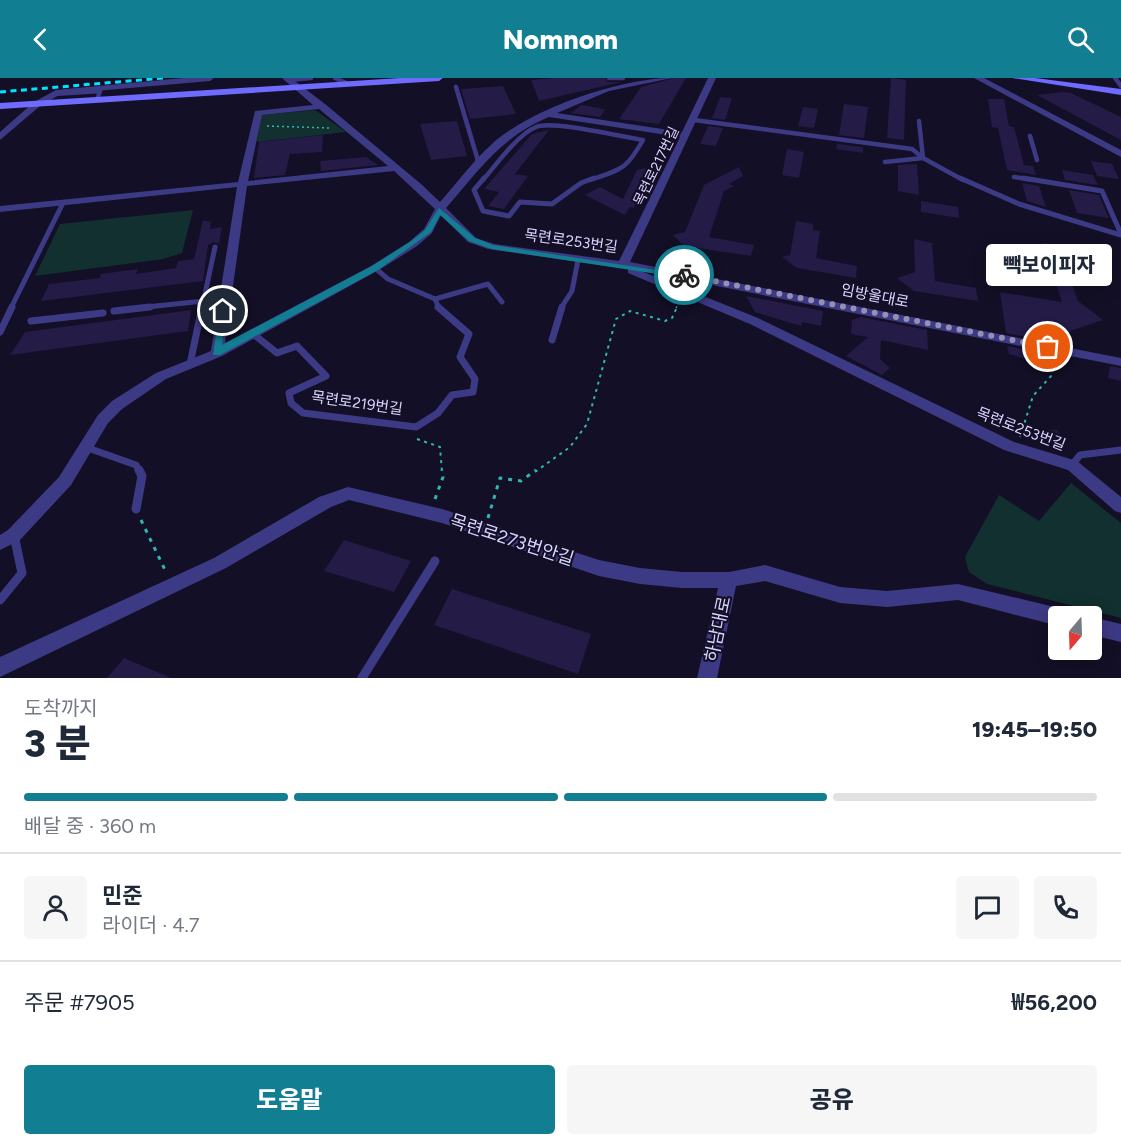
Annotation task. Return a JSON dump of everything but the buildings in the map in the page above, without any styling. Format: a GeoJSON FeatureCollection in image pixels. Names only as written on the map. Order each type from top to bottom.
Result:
{"type":"FeatureCollection","features":[{"type":"Feature","properties":{"kind":"main road"},"geometry":{"type":"LineString","coordinates":[[0,106],[439,78]]}},
{"type":"Feature","properties":{"kind":"main road"},"geometry":{"type":"LineString","coordinates":[[1016,78],[1096,89],[1121,90]]}},
{"type":"Feature","properties":{"kind":"street"},"geometry":{"type":"LineString","coordinates":[[0,136],[37,104],[54,94],[82,89],[210,78]]}},
{"type":"Feature","properties":{"kind":"street"},"geometry":{"type":"LineString","coordinates":[[0,543],[14,535],[64,481],[103,419],[117,405],[160,376],[217,352],[375,268],[428,231],[439,210],[496,145],[514,130],[545,114],[607,89],[650,79],[668,78]]}},
{"type":"Feature","properties":{"kind":"street","name":"목련로217번길"},"geometry":{"type":"LineString","coordinates":[[623,265],[712,78]]}},
{"type":"Feature","properties":{"kind":"street"},"geometry":{"type":"LineString","coordinates":[[978,78],[1121,154]]}},
{"type":"Feature","properties":{"kind":"street","name":"목련로253번길"},"geometry":{"type":"LineString","coordinates":[[287,79],[397,168],[472,240],[492,247],[623,265],[683,293],[754,321],[924,406],[1018,448],[1059,464],[1072,465]]}},
{"type":"Feature","properties":{"kind":"street"},"geometry":{"type":"LineString","coordinates":[[217,352],[242,186],[258,113],[322,106]]}},
{"type":"Feature","properties":{"kind":"street"},"geometry":{"type":"LineString","coordinates":[[545,114],[686,135]]}},
{"type":"Feature","properties":{"kind":"street"},"geometry":{"type":"LineString","coordinates":[[0,209],[242,186],[397,168]]}},
{"type":"Feature","properties":{"kind":"street","name":"임방울대로"},"geometry":{"type":"LineString","coordinates":[[623,265],[1121,362]]}},
{"type":"Feature","properties":{"kind":"street"},"geometry":{"type":"LineString","coordinates":[[1072,465],[1121,506]]}},
{"type":"Feature","properties":{"kind":"street","name":"목련로273번안길"},"geometry":{"type":"LineString","coordinates":[[0,667],[212,567],[325,502],[348,493],[442,516],[599,568],[682,580],[729,580],[765,573],[840,594],[887,598],[958,592],[1048,614]]}},
{"type":"Feature","properties":{"kind":"street","name":"하남대로"},"geometry":{"type":"LineString","coordinates":[[708,678],[729,580]]}},
{"type":"Feature","properties":{"kind":"street"},"geometry":{"type":"LineString","coordinates":[[1102,628],[1121,633]]}},
{"type":"Feature","properties":{"kind":"lane"},"geometry":{"type":"LineString","coordinates":[[287,79],[311,78]]}},
{"type":"Feature","properties":{"kind":"lane"},"geometry":{"type":"LineString","coordinates":[[335,78],[348,84]]}},
{"type":"Feature","properties":{"kind":"lane"},"geometry":{"type":"LineString","coordinates":[[609,78],[623,78]]}},
{"type":"Feature","properties":{"kind":"lane"},"geometry":{"type":"LineString","coordinates":[[1115,78],[1121,90]]}},
{"type":"Feature","properties":{"kind":"lane"},"geometry":{"type":"LineString","coordinates":[[456,87],[479,164]]}},
{"type":"Feature","properties":{"kind":"lane"},"geometry":{"type":"LineString","coordinates":[[54,94],[100,92],[98,100]]}},
{"type":"Feature","properties":{"kind":"lane"},"geometry":{"type":"LineString","coordinates":[[694,120],[912,149],[942,170],[1020,207],[1121,234]]}},
{"type":"Feature","properties":{"kind":"lane"},"geometry":{"type":"LineString","coordinates":[[919,121],[923,158]]}},
{"type":"Feature","properties":{"kind":"lane"},"geometry":{"type":"LineString","coordinates":[[544,126],[643,140],[630,163],[622,169],[581,183],[552,204],[520,202],[509,216],[483,211],[474,190],[511,148],[532,129],[544,126]]}},
{"type":"Feature","properties":{"kind":"lane"},"geometry":{"type":"LineString","coordinates":[[1030,136],[1037,160]]}},
{"type":"Feature","properties":{"kind":"lane"},"geometry":{"type":"LineString","coordinates":[[496,145],[511,148]]}},
{"type":"Feature","properties":{"kind":"lane"},"geometry":{"type":"LineString","coordinates":[[885,162],[923,158]]}},
{"type":"Feature","properties":{"kind":"lane"},"geometry":{"type":"LineString","coordinates":[[1014,177],[1102,190],[1121,234]]}},
{"type":"Feature","properties":{"kind":"lane"},"geometry":{"type":"LineString","coordinates":[[0,332],[63,203]]}},
{"type":"Feature","properties":{"kind":"lane"},"geometry":{"type":"LineString","coordinates":[[190,364],[215,247]]}},
{"type":"Feature","properties":{"kind":"lane"},"geometry":{"type":"LineString","coordinates":[[552,340],[561,307],[572,291],[578,260]]}},
{"type":"Feature","properties":{"kind":"lane","name":"목련로219번길"},"geometry":{"type":"LineString","coordinates":[[252,333],[277,353],[297,346],[326,376],[289,393],[291,403],[303,413],[416,428],[438,413],[452,395],[473,392],[475,379],[460,357],[469,334],[440,311],[435,299],[388,279],[375,268]]}},
{"type":"Feature","properties":{"kind":"lane"},"geometry":{"type":"LineString","coordinates":[[435,299],[488,284],[502,302]]}},
{"type":"Feature","properties":{"kind":"lane"},"geometry":{"type":"LineString","coordinates":[[114,311],[204,301]]}},
{"type":"Feature","properties":{"kind":"lane"},"geometry":{"type":"LineString","coordinates":[[31,321],[103,313]]}},
{"type":"Feature","properties":{"kind":"lane"},"geometry":{"type":"LineString","coordinates":[[85,447],[136,465],[142,476],[136,509]]}},
{"type":"Feature","properties":{"kind":"lane"},"geometry":{"type":"LineString","coordinates":[[1072,465],[1080,454],[1121,450]]}},
{"type":"Feature","properties":{"kind":"lane"},"geometry":{"type":"LineString","coordinates":[[0,600],[22,573],[14,535]]}},
{"type":"Feature","properties":{"kind":"lane"},"geometry":{"type":"LineString","coordinates":[[362,678],[435,561]]}},
{"type":"Feature","properties":{"kind":"path"},"geometry":{"type":"LineString","coordinates":[[259,125],[315,129],[332,127]]}},
{"type":"Feature","properties":{"kind":"path"},"geometry":{"type":"LineString","coordinates":[[487,519],[501,478],[515,482],[530,479],[538,468],[542,469],[576,442],[585,428],[597,393],[613,326],[620,314],[626,311],[665,321],[672,318],[683,293]]}},
{"type":"Feature","properties":{"kind":"path"},"geometry":{"type":"LineString","coordinates":[[1018,448],[1033,396],[1051,376],[1048,347]]}},
{"type":"Feature","properties":{"kind":"path"},"geometry":{"type":"LineString","coordinates":[[416,428],[416,438],[440,447],[443,477],[434,500]]}},
{"type":"Feature","properties":{"kind":"path"},"geometry":{"type":"LineString","coordinates":[[136,509],[167,575]]}},
{"type":"Feature","properties":{"kind":"green space"},"geometry":{"type":"Polygon","coordinates":[[[315,110],[346,132],[257,142],[261,115],[315,110]]]}},
{"type":"Feature","properties":{"kind":"green space"},"geometry":{"type":"Polygon","coordinates":[[[193,210],[182,253],[163,259],[35,276],[60,224],[193,210]]]}},
{"type":"Feature","properties":{"kind":"green space"},"geometry":{"type":"Polygon","coordinates":[[[1071,483],[1121,523],[1121,618],[1102,613],[1102,606],[1074,606],[987,584],[969,572],[965,557],[999,495],[1039,521],[1071,483]]]}},
{"type":"Feature","properties":{"kind":"railway"},"geometry":{"type":"LineString","coordinates":[[0,92],[164,78]]}},
{"type":"Feature","properties":{"kind":"way so far"},"geometry":{"type":"LineString","coordinates":[[684,275],[1048,347]]}},
{"type":"Feature","properties":{"kind":"place","name":"빽보이피자"},"geometry":{"type":"Point","coordinates":[1048,347]}},
{"type":"Feature","properties":{"kind":"route"},"geometry":{"type":"LineString","coordinates":[[223,311],[217,352],[375,268],[413,244],[428,231],[439,210],[472,240],[492,247],[684,275]]}}]}
